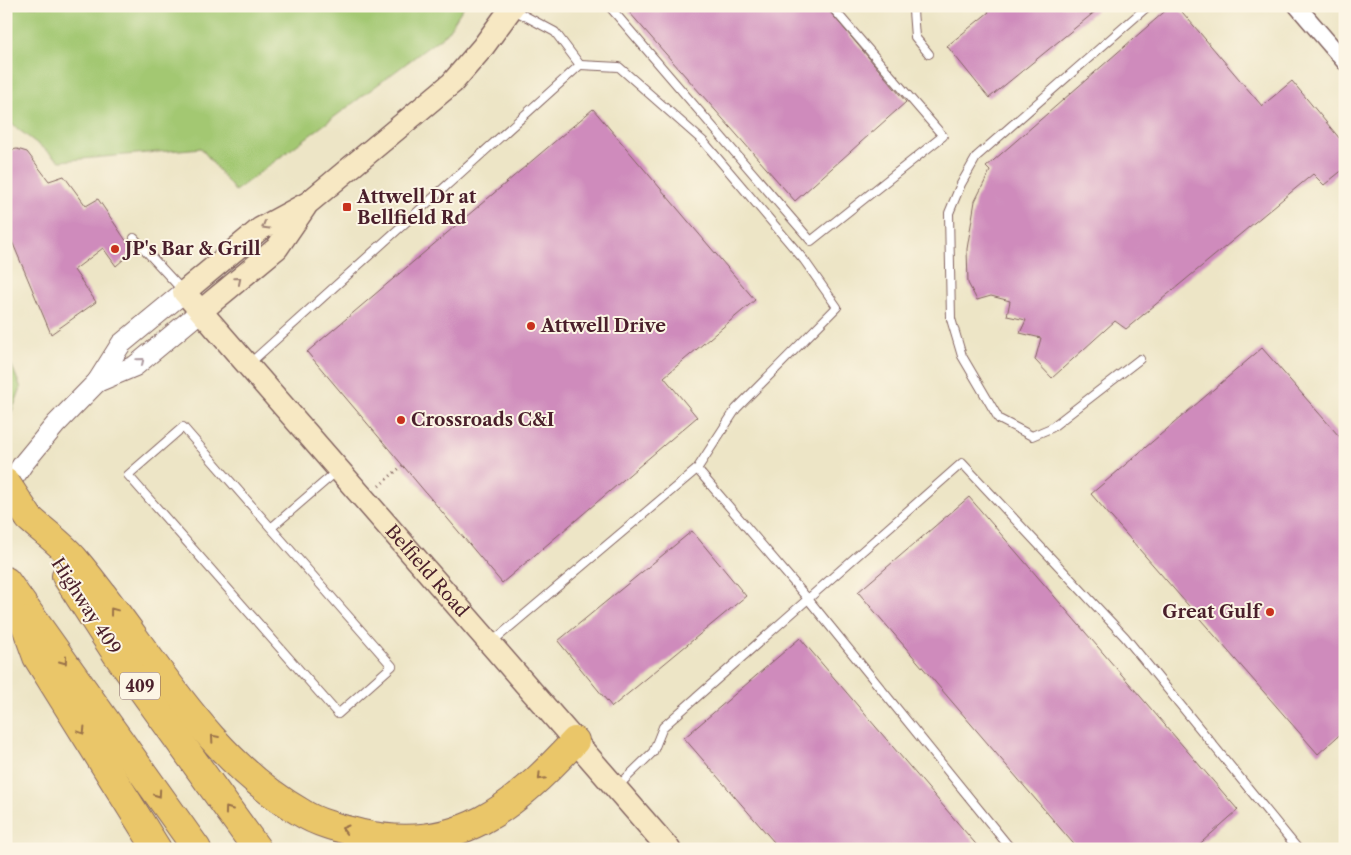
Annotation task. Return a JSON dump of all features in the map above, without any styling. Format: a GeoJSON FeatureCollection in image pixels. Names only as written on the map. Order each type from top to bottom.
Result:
{"type":"FeatureCollection","features":[{"type":"Feature","properties":{"kind":"highway","name":"Highway 409"},"geometry":{"type":"LineString","coordinates":[[6,483],[118,656],[257,849]]}},
{"type":"Feature","properties":{"kind":"highway"},"geometry":{"type":"LineString","coordinates":[[29,518],[75,560],[186,707],[227,754],[267,790],[303,814],[344,830],[384,839],[430,837],[451,833],[492,815],[513,801],[537,781],[575,741]]}},
{"type":"Feature","properties":{"kind":"highway"},"geometry":{"type":"LineString","coordinates":[[10,587],[36,657],[157,849]]}},
{"type":"Feature","properties":{"kind":"highway","name":"409"},"geometry":{"type":"LineString","coordinates":[[10,587],[198,849]]}},
{"type":"Feature","properties":{"kind":"main road"},"geometry":{"type":"LineString","coordinates":[[184,292],[260,229],[308,203],[452,82],[483,48],[512,8]]}},
{"type":"Feature","properties":{"kind":"main road"},"geometry":{"type":"LineString","coordinates":[[201,311],[277,248],[308,203]]}},
{"type":"Feature","properties":{"kind":"main road","name":"Belfield Road"},"geometry":{"type":"LineString","coordinates":[[184,292],[669,849]]}},
{"type":"Feature","properties":{"kind":"street"},"geometry":{"type":"LineString","coordinates":[[1296,6],[1345,62]]}},
{"type":"Feature","properties":{"kind":"street"},"geometry":{"type":"LineString","coordinates":[[6,489],[23,464],[56,424],[97,382],[121,344],[184,292]]}},
{"type":"Feature","properties":{"kind":"street"},"geometry":{"type":"LineString","coordinates":[[97,382],[135,366],[201,311]]}},
{"type":"Feature","properties":{"kind":"lane"},"geometry":{"type":"LineString","coordinates":[[609,6],[811,241],[943,136],[831,6]]}},
{"type":"Feature","properties":{"kind":"lane"},"geometry":{"type":"LineString","coordinates":[[919,6],[913,12],[915,37],[930,54]]}},
{"type":"Feature","properties":{"kind":"lane"},"geometry":{"type":"LineString","coordinates":[[1140,359],[1051,428],[1032,436],[1000,419],[962,356],[951,319],[948,241],[949,213],[961,184],[977,156],[1148,6]]}},
{"type":"Feature","properties":{"kind":"lane"},"geometry":{"type":"LineString","coordinates":[[512,8],[554,32],[580,65]]}},
{"type":"Feature","properties":{"kind":"lane"},"geometry":{"type":"LineString","coordinates":[[248,365],[580,65],[619,67],[704,142],[804,260],[837,307],[736,409],[698,469],[490,644]]}},
{"type":"Feature","properties":{"kind":"lane"},"geometry":{"type":"LineString","coordinates":[[134,238],[184,292]]}},
{"type":"Feature","properties":{"kind":"lane"},"geometry":{"type":"LineString","coordinates":[[182,427],[271,528],[392,666],[338,714],[128,475],[182,427]]}},
{"type":"Feature","properties":{"kind":"lane"},"geometry":{"type":"LineString","coordinates":[[616,788],[652,752],[663,727],[962,463],[1125,637],[1298,849]]}},
{"type":"Feature","properties":{"kind":"lane"},"geometry":{"type":"LineString","coordinates":[[698,469],[808,599],[1011,849]]}},
{"type":"Feature","properties":{"kind":"lane"},"geometry":{"type":"LineString","coordinates":[[271,528],[338,470]]}},
{"type":"Feature","properties":{"kind":"path"},"geometry":{"type":"LineString","coordinates":[[365,500],[402,465]]}},
{"type":"Feature","properties":{"kind":"green space"},"geometry":{"type":"Polygon","coordinates":[[[6,6],[464,6],[447,33],[235,191],[201,148],[60,161],[6,120],[6,6]]]}},
{"type":"Feature","properties":{"kind":"green space"},"geometry":{"type":"Polygon","coordinates":[[[6,352],[21,388],[6,426],[6,352]]]}},
{"type":"Feature","properties":{"kind":"building"},"geometry":{"type":"Polygon","coordinates":[[[636,6],[825,6],[906,102],[795,201],[629,12],[636,6]]]}},
{"type":"Feature","properties":{"kind":"building"},"geometry":{"type":"Polygon","coordinates":[[[985,6],[1102,6],[989,98],[947,46],[989,12],[985,6]]]}},
{"type":"Feature","properties":{"kind":"building"},"geometry":{"type":"Polygon","coordinates":[[[1171,6],[1177,6],[1262,106],[1292,81],[1345,145],[1345,168],[1324,185],[1313,174],[1126,329],[1115,321],[1052,378],[1035,360],[1041,338],[1020,333],[1026,320],[1007,316],[1010,301],[991,296],[977,300],[968,283],[967,249],[975,201],[990,171],[986,167],[1171,6]]]}},
{"type":"Feature","properties":{"kind":"building","name":"Attwell Drive"},"geometry":{"type":"Polygon","coordinates":[[[593,109],[755,300],[664,377],[697,417],[502,583],[307,352],[593,109]]]}},
{"type":"Feature","properties":{"kind":"building"},"geometry":{"type":"Polygon","coordinates":[[[17,149],[27,152],[49,181],[64,176],[86,206],[98,199],[133,251],[116,266],[103,248],[74,270],[96,302],[51,334],[6,227],[6,151],[17,149]]]}},
{"type":"Feature","properties":{"kind":"building","name":"Great Gulf"},"geometry":{"type":"Polygon","coordinates":[[[1262,348],[1345,443],[1345,730],[1318,754],[1091,494],[1262,348]]]}},
{"type":"Feature","properties":{"kind":"building"},"geometry":{"type":"Polygon","coordinates":[[[969,497],[1238,810],[1194,849],[1078,849],[858,592],[969,497]]]}},
{"type":"Feature","properties":{"kind":"building"},"geometry":{"type":"Polygon","coordinates":[[[692,531],[746,596],[612,707],[558,641],[692,531]]]}},
{"type":"Feature","properties":{"kind":"building"},"geometry":{"type":"Polygon","coordinates":[[[800,638],[980,849],[780,849],[684,738],[800,638]]]}},
{"type":"Feature","properties":{"kind":"place","name":"Attwell Dr at Bellfield Rd"},"geometry":{"type":"Point","coordinates":[347,207]}},
{"type":"Feature","properties":{"kind":"place","name":"JP's Bar & Grill"},"geometry":{"type":"Point","coordinates":[115,249]}},
{"type":"Feature","properties":{"kind":"place","name":"Attwell Drive"},"geometry":{"type":"Point","coordinates":[531,326]}},
{"type":"Feature","properties":{"kind":"place","name":"Crossroads C&I"},"geometry":{"type":"Point","coordinates":[401,420]}},
{"type":"Feature","properties":{"kind":"place","name":"Great Gulf"},"geometry":{"type":"Point","coordinates":[1270,612]}}]}
